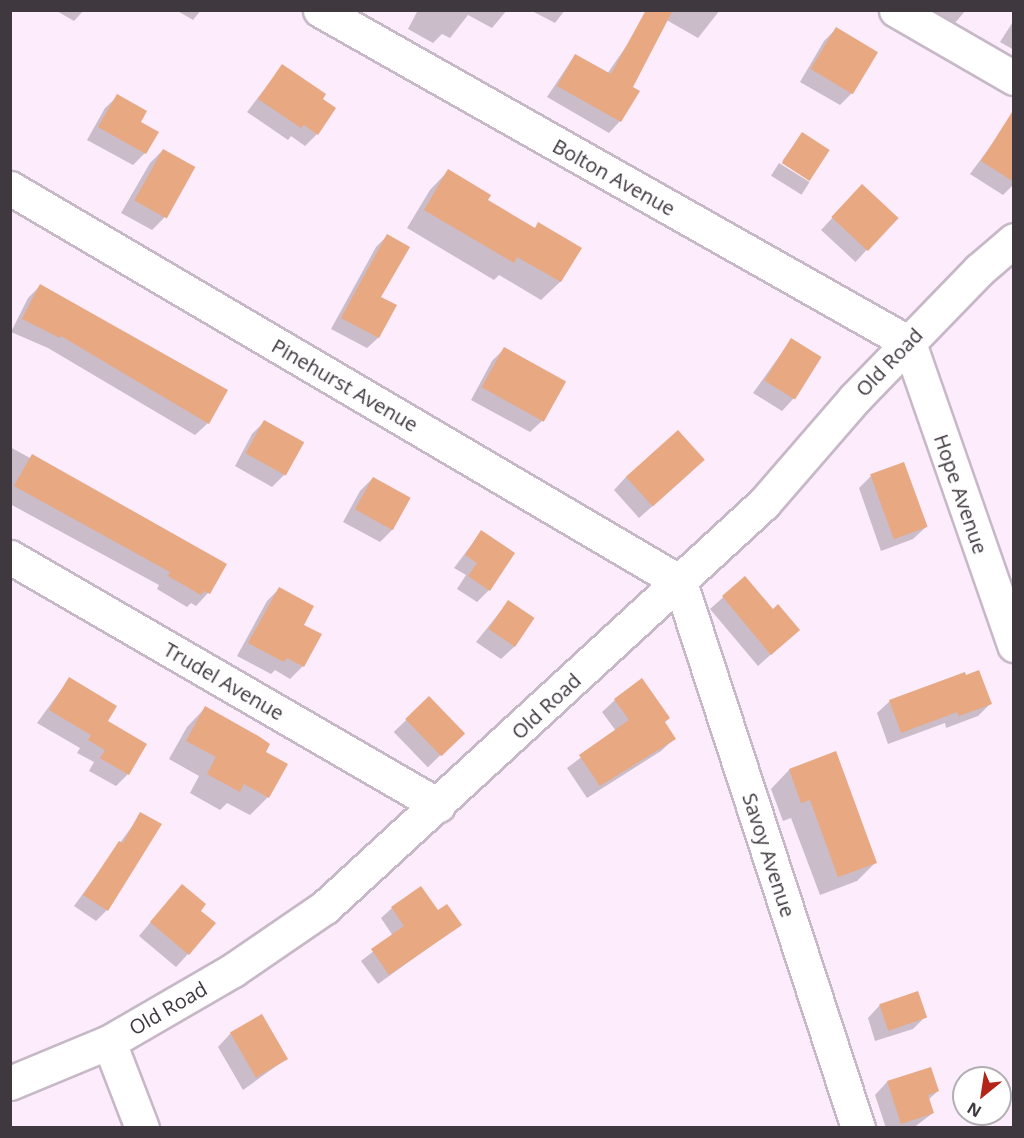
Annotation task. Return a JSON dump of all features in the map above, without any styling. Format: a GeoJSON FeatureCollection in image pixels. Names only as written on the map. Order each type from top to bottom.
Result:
{"type":"FeatureCollection","features":[{"type":"Feature","properties":{"kind":"street","name":"Bolton Avenue"},"geometry":{"type":"LineString","coordinates":[[320,10],[909,343]]}},
{"type":"Feature","properties":{"kind":"street"},"geometry":{"type":"LineString","coordinates":[[896,10],[1014,78]]}},
{"type":"Feature","properties":{"kind":"street","name":"Pinehurst Avenue"},"geometry":{"type":"LineString","coordinates":[[10,188],[680,582]]}},
{"type":"Feature","properties":{"kind":"street","name":"Old Road"},"geometry":{"type":"LineString","coordinates":[[10,1083],[109,1042],[233,970],[325,908],[764,503],[909,343],[1014,240]]}},
{"type":"Feature","properties":{"kind":"street","name":"Hope Avenue"},"geometry":{"type":"LineString","coordinates":[[909,343],[1014,645]]}},
{"type":"Feature","properties":{"kind":"street","name":"Trudel Avenue"},"geometry":{"type":"LineString","coordinates":[[10,557],[438,805]]}},
{"type":"Feature","properties":{"kind":"street","name":"Savoy Avenue"},"geometry":{"type":"LineString","coordinates":[[680,582],[858,1128]]}},
{"type":"Feature","properties":{"kind":"street"},"geometry":{"type":"LineString","coordinates":[[109,1042],[142,1128]]}},
{"type":"Feature","properties":{"kind":"building"},"geometry":{"type":"Polygon","coordinates":[[[646,10],[673,10],[633,87],[640,91],[621,122],[557,86],[575,54],[611,74],[646,10]]]}},
{"type":"Feature","properties":{"kind":"building"},"geometry":{"type":"Polygon","coordinates":[[[836,27],[878,52],[853,94],[811,69],[836,27]]]}},
{"type":"Feature","properties":{"kind":"building"},"geometry":{"type":"Polygon","coordinates":[[[282,64],[326,94],[323,99],[336,108],[318,135],[304,125],[301,128],[258,99],[282,64]]]}},
{"type":"Feature","properties":{"kind":"building"},"geometry":{"type":"Polygon","coordinates":[[[117,94],[147,111],[141,122],[159,132],[146,154],[98,127],[117,94]]]}},
{"type":"Feature","properties":{"kind":"building"},"geometry":{"type":"Polygon","coordinates":[[[1014,109],[1014,182],[981,161],[1014,109]]]}},
{"type":"Feature","properties":{"kind":"building"},"geometry":{"type":"Polygon","coordinates":[[[802,132],[830,150],[810,181],[782,163],[802,132]]]}},
{"type":"Feature","properties":{"kind":"building"},"geometry":{"type":"Polygon","coordinates":[[[163,149],[195,167],[167,219],[134,201],[163,149]]]}},
{"type":"Feature","properties":{"kind":"building"},"geometry":{"type":"Polygon","coordinates":[[[448,169],[491,195],[488,200],[535,228],[538,222],[582,248],[561,282],[517,257],[514,263],[424,210],[448,169]]]}},
{"type":"Feature","properties":{"kind":"building"},"geometry":{"type":"Polygon","coordinates":[[[862,184],[899,218],[868,251],[831,217],[862,184]]]}},
{"type":"Feature","properties":{"kind":"building"},"geometry":{"type":"Polygon","coordinates":[[[387,234],[410,247],[381,297],[397,305],[379,338],[341,318],[387,234]]]}},
{"type":"Feature","properties":{"kind":"building"},"geometry":{"type":"Polygon","coordinates":[[[40,284],[228,390],[209,424],[61,336],[60,338],[22,319],[40,284]]]}},
{"type":"Feature","properties":{"kind":"building"},"geometry":{"type":"Polygon","coordinates":[[[791,338],[822,357],[795,399],[765,380],[791,338]]]}},
{"type":"Feature","properties":{"kind":"building"},"geometry":{"type":"Polygon","coordinates":[[[504,347],[566,381],[544,422],[482,387],[504,347]]]}},
{"type":"Feature","properties":{"kind":"building"},"geometry":{"type":"Polygon","coordinates":[[[264,420],[304,442],[286,476],[246,453],[264,420]]]}},
{"type":"Feature","properties":{"kind":"building"},"geometry":{"type":"Polygon","coordinates":[[[678,430],[705,460],[653,507],[626,477],[678,430]]]}},
{"type":"Feature","properties":{"kind":"building"},"geometry":{"type":"Polygon","coordinates":[[[32,454],[227,564],[210,594],[204,591],[201,595],[168,576],[170,572],[14,486],[32,454]]]}},
{"type":"Feature","properties":{"kind":"building"},"geometry":{"type":"Polygon","coordinates":[[[904,462],[928,527],[894,539],[870,474],[904,462]]]}},
{"type":"Feature","properties":{"kind":"building"},"geometry":{"type":"Polygon","coordinates":[[[373,477],[411,498],[393,530],[355,509],[373,477]]]}},
{"type":"Feature","properties":{"kind":"building"},"geometry":{"type":"Polygon","coordinates":[[[481,530],[515,553],[490,591],[468,576],[477,563],[465,555],[481,530]]]}},
{"type":"Feature","properties":{"kind":"building"},"geometry":{"type":"Polygon","coordinates":[[[745,576],[773,609],[778,604],[800,630],[771,655],[722,596],[745,576]]]}},
{"type":"Feature","properties":{"kind":"building"},"geometry":{"type":"Polygon","coordinates":[[[279,587],[314,606],[304,625],[322,634],[304,667],[287,658],[284,662],[248,643],[279,587]]]}},
{"type":"Feature","properties":{"kind":"building"},"geometry":{"type":"Polygon","coordinates":[[[508,600],[535,618],[515,647],[488,629],[508,600]]]}},
{"type":"Feature","properties":{"kind":"building"},"geometry":{"type":"Polygon","coordinates":[[[979,670],[992,704],[959,716],[957,712],[901,733],[889,700],[965,672],[966,675],[979,670]]]}},
{"type":"Feature","properties":{"kind":"building"},"geometry":{"type":"Polygon","coordinates":[[[69,677],[117,706],[108,721],[147,744],[129,775],[100,758],[105,750],[88,740],[91,735],[49,710],[69,677]]]}},
{"type":"Feature","properties":{"kind":"building"},"geometry":{"type":"Polygon","coordinates":[[[642,678],[670,718],[665,722],[676,739],[600,786],[579,755],[629,720],[614,699],[642,678]]]}},
{"type":"Feature","properties":{"kind":"building"},"geometry":{"type":"Polygon","coordinates":[[[429,696],[465,733],[441,756],[405,719],[429,696]]]}},
{"type":"Feature","properties":{"kind":"building"},"geometry":{"type":"Polygon","coordinates":[[[205,706],[260,737],[270,744],[266,752],[288,764],[269,798],[244,784],[240,792],[207,774],[216,757],[186,741],[205,706]]]}},
{"type":"Feature","properties":{"kind":"building"},"geometry":{"type":"Polygon","coordinates":[[[836,751],[877,863],[838,877],[810,800],[801,803],[789,769],[836,751]]]}},
{"type":"Feature","properties":{"kind":"building"},"geometry":{"type":"Polygon","coordinates":[[[140,812],[162,824],[108,911],[83,895],[119,841],[123,843],[140,812]]]}},
{"type":"Feature","properties":{"kind":"building"},"geometry":{"type":"Polygon","coordinates":[[[182,884],[206,904],[201,911],[216,923],[189,955],[150,922],[182,884]]]}},
{"type":"Feature","properties":{"kind":"building"},"geometry":{"type":"Polygon","coordinates":[[[421,886],[438,910],[447,904],[462,925],[389,975],[371,949],[404,926],[391,907],[421,886]]]}},
{"type":"Feature","properties":{"kind":"building"},"geometry":{"type":"Polygon","coordinates":[[[918,991],[927,1017],[888,1031],[879,1004],[918,991]]]}},
{"type":"Feature","properties":{"kind":"building"},"geometry":{"type":"Polygon","coordinates":[[[262,1014],[288,1059],[256,1078],[230,1032],[262,1014]]]}},
{"type":"Feature","properties":{"kind":"building"},"geometry":{"type":"Polygon","coordinates":[[[931,1067],[939,1091],[928,1095],[934,1113],[901,1124],[887,1081],[931,1067]]]}}]}
